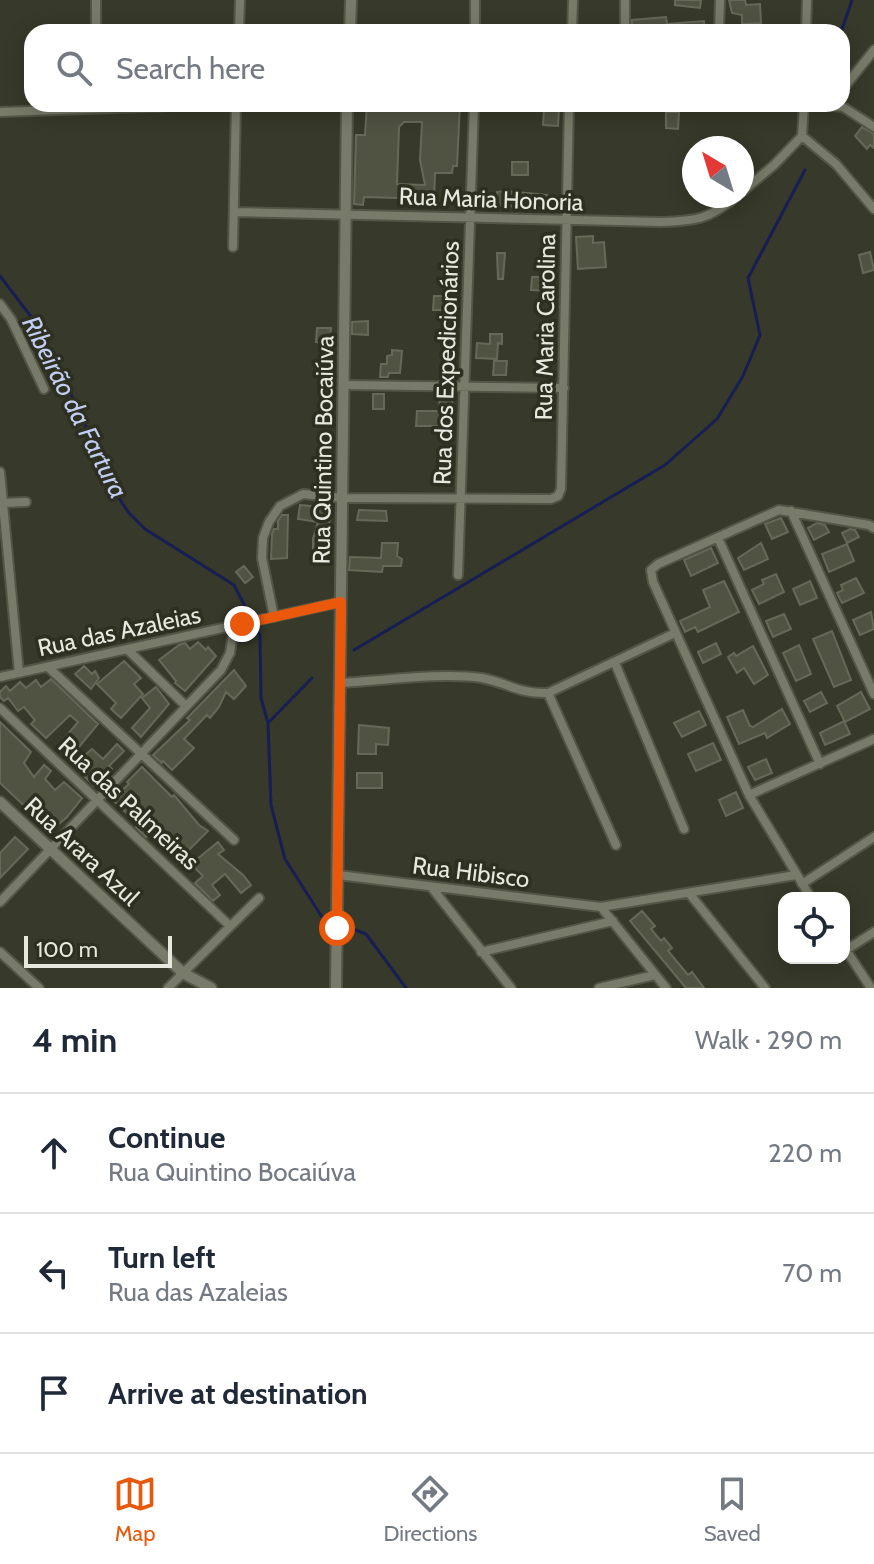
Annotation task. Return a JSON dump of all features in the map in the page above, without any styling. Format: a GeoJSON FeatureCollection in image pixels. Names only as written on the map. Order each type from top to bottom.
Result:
{"type":"FeatureCollection","features":[{"type":"Feature","properties":{"kind":"street"},"geometry":{"type":"LineString","coordinates":[[96,0],[96,24]]}},
{"type":"Feature","properties":{"kind":"street"},"geometry":{"type":"LineString","coordinates":[[239,24],[240,0]]}},
{"type":"Feature","properties":{"kind":"street"},"geometry":{"type":"LineString","coordinates":[[350,24],[351,0]]}},
{"type":"Feature","properties":{"kind":"street"},"geometry":{"type":"LineString","coordinates":[[475,0],[475,24]]}},
{"type":"Feature","properties":{"kind":"street"},"geometry":{"type":"LineString","coordinates":[[572,24],[573,0]]}},
{"type":"Feature","properties":{"kind":"street"},"geometry":{"type":"LineString","coordinates":[[625,0],[625,24]]}},
{"type":"Feature","properties":{"kind":"street"},"geometry":{"type":"LineString","coordinates":[[719,24],[720,0]]}},
{"type":"Feature","properties":{"kind":"street"},"geometry":{"type":"LineString","coordinates":[[806,24],[807,0]]}},
{"type":"Feature","properties":{"kind":"street"},"geometry":{"type":"LineString","coordinates":[[850,80],[874,50]]}},
{"type":"Feature","properties":{"kind":"street"},"geometry":{"type":"LineString","coordinates":[[0,112],[24,110]]}},
{"type":"Feature","properties":{"kind":"street"},"geometry":{"type":"LineString","coordinates":[[233,247],[234,112]]}},
{"type":"Feature","properties":{"kind":"street","name":"Rua Quintino Bocaiúva"},"geometry":{"type":"LineString","coordinates":[[336,988],[347,112]]}},
{"type":"Feature","properties":{"kind":"street","name":"Rua dos Expedicionários"},"geometry":{"type":"LineString","coordinates":[[458,575],[474,112]]}},
{"type":"Feature","properties":{"kind":"street","name":"Rua Maria Carolina"},"geometry":{"type":"LineString","coordinates":[[462,499],[551,499],[558,496],[561,489],[569,112]]}},
{"type":"Feature","properties":{"kind":"street"},"geometry":{"type":"LineString","coordinates":[[754,182],[802,136],[804,112]]}},
{"type":"Feature","properties":{"kind":"street"},"geometry":{"type":"LineString","coordinates":[[850,112],[874,127]]}},
{"type":"Feature","properties":{"kind":"street"},"geometry":{"type":"LineString","coordinates":[[802,136],[836,164],[874,209]]}},
{"type":"Feature","properties":{"kind":"street","name":"Rua Maria Honoria"},"geometry":{"type":"LineString","coordinates":[[235,212],[661,222],[702,219],[722,208]]}},
{"type":"Feature","properties":{"kind":"street"},"geometry":{"type":"LineString","coordinates":[[0,304],[11,319],[44,389]]}},
{"type":"Feature","properties":{"kind":"street"},"geometry":{"type":"LineString","coordinates":[[344,385],[564,388]]}},
{"type":"Feature","properties":{"kind":"street"},"geometry":{"type":"LineString","coordinates":[[0,472],[19,673]]}},
{"type":"Feature","properties":{"kind":"street"},"geometry":{"type":"LineString","coordinates":[[274,617],[262,558],[263,538],[280,506],[303,494],[342,498],[462,499]]}},
{"type":"Feature","properties":{"kind":"street"},"geometry":{"type":"LineString","coordinates":[[2,503],[26,502]]}},
{"type":"Feature","properties":{"kind":"street"},"geometry":{"type":"LineString","coordinates":[[807,892],[749,795],[675,633],[653,582],[651,570],[658,564],[779,510],[874,528]]}},
{"type":"Feature","properties":{"kind":"street"},"geometry":{"type":"LineString","coordinates":[[791,511],[874,694]]}},
{"type":"Feature","properties":{"kind":"street"},"geometry":{"type":"LineString","coordinates":[[718,538],[820,764]]}},
{"type":"Feature","properties":{"kind":"street","name":"Rua das Azaleias"},"geometry":{"type":"LineString","coordinates":[[0,677],[341,602]]}},
{"type":"Feature","properties":{"kind":"street"},"geometry":{"type":"LineString","coordinates":[[0,902],[221,670],[230,653],[238,625]]}},
{"type":"Feature","properties":{"kind":"street"},"geometry":{"type":"LineString","coordinates":[[339,683],[482,678],[528,694],[548,693],[675,633]]}},
{"type":"Feature","properties":{"kind":"street"},"geometry":{"type":"LineString","coordinates":[[128,650],[186,706]]}},
{"type":"Feature","properties":{"kind":"street"},"geometry":{"type":"LineString","coordinates":[[615,663],[684,829]]}},
{"type":"Feature","properties":{"kind":"street"},"geometry":{"type":"LineString","coordinates":[[48,667],[234,840]]}},
{"type":"Feature","properties":{"kind":"street"},"geometry":{"type":"LineString","coordinates":[[548,693],[616,845]]}},
{"type":"Feature","properties":{"kind":"street","name":"Rua das Palmeiras"},"geometry":{"type":"LineString","coordinates":[[0,708],[230,926]]}},
{"type":"Feature","properties":{"kind":"street"},"geometry":{"type":"LineString","coordinates":[[749,795],[874,739]]}},
{"type":"Feature","properties":{"kind":"street","name":"Rua Arara Azul"},"geometry":{"type":"LineString","coordinates":[[0,802],[183,973],[211,988]]}},
{"type":"Feature","properties":{"kind":"street"},"geometry":{"type":"LineString","coordinates":[[802,884],[874,837]]}},
{"type":"Feature","properties":{"kind":"street","name":"Rua Hibisco"},"geometry":{"type":"LineString","coordinates":[[338,875],[601,907],[796,875]]}},
{"type":"Feature","properties":{"kind":"street"},"geometry":{"type":"LineString","coordinates":[[432,888],[511,988]]}},
{"type":"Feature","properties":{"kind":"street"},"geometry":{"type":"LineString","coordinates":[[689,893],[765,988]]}},
{"type":"Feature","properties":{"kind":"street"},"geometry":{"type":"LineString","coordinates":[[168,988],[259,898]]}},
{"type":"Feature","properties":{"kind":"street"},"geometry":{"type":"LineString","coordinates":[[601,907],[666,988]]}},
{"type":"Feature","properties":{"kind":"street"},"geometry":{"type":"LineString","coordinates":[[481,952],[613,921]]}},
{"type":"Feature","properties":{"kind":"street"},"geometry":{"type":"LineString","coordinates":[[850,946],[874,932]]}},
{"type":"Feature","properties":{"kind":"street"},"geometry":{"type":"LineString","coordinates":[[0,952],[39,988]]}},
{"type":"Feature","properties":{"kind":"street"},"geometry":{"type":"LineString","coordinates":[[850,956],[871,988]]}},
{"type":"Feature","properties":{"kind":"street"},"geometry":{"type":"LineString","coordinates":[[599,988],[655,975]]}},
{"type":"Feature","properties":{"kind":"building"},"geometry":{"type":"Polygon","coordinates":[[[675,0],[701,0],[700,8],[675,5],[675,0]]]}},
{"type":"Feature","properties":{"kind":"building"},"geometry":{"type":"Polygon","coordinates":[[[729,0],[745,0],[746,5],[760,4],[761,23],[742,24],[742,15],[732,13],[729,0]]]}},
{"type":"Feature","properties":{"kind":"building"},"geometry":{"type":"Polygon","coordinates":[[[666,17],[667,24],[632,24],[632,20],[666,17]]]}},
{"type":"Feature","properties":{"kind":"building"},"geometry":{"type":"Polygon","coordinates":[[[704,21],[704,24],[667,24],[704,21]]]}},
{"type":"Feature","properties":{"kind":"building"},"geometry":{"type":"Polygon","coordinates":[[[366,112],[460,112],[457,166],[453,166],[452,173],[435,173],[434,199],[364,197],[363,205],[354,204],[356,135],[365,135],[366,112]],[[404,122],[399,127],[397,184],[425,185],[420,160],[422,122],[404,122]]]}},
{"type":"Feature","properties":{"kind":"building"},"geometry":{"type":"Polygon","coordinates":[[[544,112],[559,112],[558,126],[543,125],[544,112]]]}},
{"type":"Feature","properties":{"kind":"building"},"geometry":{"type":"Polygon","coordinates":[[[666,112],[679,112],[678,129],[666,128],[666,112]]]}},
{"type":"Feature","properties":{"kind":"building"},"geometry":{"type":"Polygon","coordinates":[[[862,127],[874,134],[874,148],[870,145],[867,149],[855,136],[862,127]]]}},
{"type":"Feature","properties":{"kind":"building"},"geometry":{"type":"Polygon","coordinates":[[[512,162],[528,162],[528,175],[512,175],[512,162]]]}},
{"type":"Feature","properties":{"kind":"building"},"geometry":{"type":"Polygon","coordinates":[[[497,192],[547,195],[546,209],[497,205],[497,192]]]}},
{"type":"Feature","properties":{"kind":"building"},"geometry":{"type":"Polygon","coordinates":[[[593,236],[593,243],[604,242],[606,267],[578,269],[576,237],[593,236]]]}},
{"type":"Feature","properties":{"kind":"building"},"geometry":{"type":"Polygon","coordinates":[[[870,252],[874,270],[863,273],[859,255],[870,252]]]}},
{"type":"Feature","properties":{"kind":"building"},"geometry":{"type":"Polygon","coordinates":[[[497,253],[505,253],[503,279],[498,279],[497,253]]]}},
{"type":"Feature","properties":{"kind":"building"},"geometry":{"type":"Polygon","coordinates":[[[532,277],[553,277],[552,291],[531,290],[532,277]]]}},
{"type":"Feature","properties":{"kind":"building"},"geometry":{"type":"Polygon","coordinates":[[[434,296],[449,296],[448,310],[433,310],[434,296]]]}},
{"type":"Feature","properties":{"kind":"building"},"geometry":{"type":"Polygon","coordinates":[[[368,321],[368,335],[352,334],[352,322],[368,321]]]}},
{"type":"Feature","properties":{"kind":"building"},"geometry":{"type":"Polygon","coordinates":[[[317,328],[331,328],[330,343],[316,342],[317,328]]]}},
{"type":"Feature","properties":{"kind":"building"},"geometry":{"type":"Polygon","coordinates":[[[490,334],[502,334],[497,359],[476,358],[477,343],[490,344],[490,334]]]}},
{"type":"Feature","properties":{"kind":"building"},"geometry":{"type":"Polygon","coordinates":[[[392,350],[402,351],[400,373],[380,377],[381,364],[387,364],[387,356],[392,355],[392,350]]]}},
{"type":"Feature","properties":{"kind":"building"},"geometry":{"type":"Polygon","coordinates":[[[494,361],[507,361],[506,375],[493,375],[494,361]]]}},
{"type":"Feature","properties":{"kind":"building"},"geometry":{"type":"Polygon","coordinates":[[[373,394],[384,394],[384,409],[373,409],[373,394]]]}},
{"type":"Feature","properties":{"kind":"building"},"geometry":{"type":"Polygon","coordinates":[[[440,394],[453,395],[450,426],[416,426],[417,411],[439,411],[440,394]]]}},
{"type":"Feature","properties":{"kind":"building"},"geometry":{"type":"Polygon","coordinates":[[[300,505],[332,508],[325,543],[329,543],[329,555],[313,554],[318,522],[298,519],[300,505]]]}},
{"type":"Feature","properties":{"kind":"building"},"geometry":{"type":"Polygon","coordinates":[[[359,510],[386,511],[387,521],[357,520],[359,510]]]}},
{"type":"Feature","properties":{"kind":"building"},"geometry":{"type":"Polygon","coordinates":[[[282,515],[288,515],[287,558],[271,559],[272,534],[274,529],[278,529],[282,515]]]}},
{"type":"Feature","properties":{"kind":"building"},"geometry":{"type":"Polygon","coordinates":[[[781,518],[788,532],[772,539],[765,524],[781,518]]]}},
{"type":"Feature","properties":{"kind":"building"},"geometry":{"type":"Polygon","coordinates":[[[817,523],[825,525],[829,532],[814,540],[808,528],[817,523]]]}},
{"type":"Feature","properties":{"kind":"building"},"geometry":{"type":"Polygon","coordinates":[[[855,530],[859,537],[847,543],[842,533],[855,530]]]}},
{"type":"Feature","properties":{"kind":"building"},"geometry":{"type":"Polygon","coordinates":[[[382,543],[398,543],[397,556],[402,559],[401,566],[383,566],[382,572],[349,570],[350,557],[381,558],[382,543]]]}},
{"type":"Feature","properties":{"kind":"building"},"geometry":{"type":"Polygon","coordinates":[[[761,543],[768,559],[744,570],[738,558],[761,543]]]}},
{"type":"Feature","properties":{"kind":"building"},"geometry":{"type":"Polygon","coordinates":[[[847,544],[854,561],[829,572],[822,554],[847,544]]]}},
{"type":"Feature","properties":{"kind":"building"},"geometry":{"type":"Polygon","coordinates":[[[711,548],[718,563],[691,576],[684,560],[711,548]]]}},
{"type":"Feature","properties":{"kind":"building"},"geometry":{"type":"Polygon","coordinates":[[[244,566],[253,577],[245,583],[236,572],[244,566]]]}},
{"type":"Feature","properties":{"kind":"building"},"geometry":{"type":"Polygon","coordinates":[[[776,574],[784,592],[759,604],[752,590],[764,584],[762,580],[776,574]]]}},
{"type":"Feature","properties":{"kind":"building"},"geometry":{"type":"Polygon","coordinates":[[[856,578],[864,593],[842,603],[837,593],[843,590],[841,585],[856,578]]]}},
{"type":"Feature","properties":{"kind":"building"},"geometry":{"type":"Polygon","coordinates":[[[724,581],[739,612],[698,632],[695,627],[685,632],[680,621],[710,607],[703,590],[724,581]]]}},
{"type":"Feature","properties":{"kind":"building"},"geometry":{"type":"Polygon","coordinates":[[[810,581],[817,598],[800,605],[793,589],[810,581]]]}},
{"type":"Feature","properties":{"kind":"building"},"geometry":{"type":"Polygon","coordinates":[[[871,612],[874,629],[860,635],[853,620],[871,612]]]}},
{"type":"Feature","properties":{"kind":"building"},"geometry":{"type":"Polygon","coordinates":[[[784,614],[791,629],[773,637],[766,621],[784,614]]]}},
{"type":"Feature","properties":{"kind":"building"},"geometry":{"type":"Polygon","coordinates":[[[832,631],[851,680],[834,687],[813,639],[832,631]]]}},
{"type":"Feature","properties":{"kind":"building"},"geometry":{"type":"Polygon","coordinates":[[[198,642],[216,656],[185,691],[175,683],[159,660],[179,645],[185,643],[190,649],[198,642]]]}},
{"type":"Feature","properties":{"kind":"building"},"geometry":{"type":"Polygon","coordinates":[[[716,643],[721,654],[703,663],[698,652],[716,643]]]}},
{"type":"Feature","properties":{"kind":"building"},"geometry":{"type":"Polygon","coordinates":[[[799,645],[811,674],[796,681],[783,653],[799,645]]]}},
{"type":"Feature","properties":{"kind":"building"},"geometry":{"type":"Polygon","coordinates":[[[753,646],[768,675],[754,684],[744,668],[737,673],[728,657],[753,646]]]}},
{"type":"Feature","properties":{"kind":"building"},"geometry":{"type":"Polygon","coordinates":[[[124,661],[141,678],[134,684],[143,694],[121,718],[111,709],[116,703],[97,684],[124,661]]]}},
{"type":"Feature","properties":{"kind":"building"},"geometry":{"type":"Polygon","coordinates":[[[84,666],[92,674],[95,671],[99,678],[91,689],[75,674],[84,666]]]}},
{"type":"Feature","properties":{"kind":"building"},"geometry":{"type":"Polygon","coordinates":[[[234,670],[246,686],[234,699],[226,692],[210,718],[207,715],[184,739],[194,748],[172,770],[153,755],[190,720],[187,718],[234,670]]]}},
{"type":"Feature","properties":{"kind":"building"},"geometry":{"type":"Polygon","coordinates":[[[51,679],[98,724],[69,759],[58,746],[78,722],[70,715],[46,738],[31,724],[35,720],[24,707],[18,711],[8,698],[4,701],[0,697],[6,686],[10,691],[20,682],[26,688],[36,680],[41,687],[51,679]]]}},
{"type":"Feature","properties":{"kind":"building"},"geometry":{"type":"Polygon","coordinates":[[[156,687],[169,704],[141,737],[132,728],[150,708],[142,698],[156,687]]]}},
{"type":"Feature","properties":{"kind":"building"},"geometry":{"type":"Polygon","coordinates":[[[821,692],[827,703],[810,712],[804,701],[821,692]]]}},
{"type":"Feature","properties":{"kind":"building"},"geometry":{"type":"Polygon","coordinates":[[[861,692],[870,709],[845,722],[837,706],[861,692]]]}},
{"type":"Feature","properties":{"kind":"building"},"geometry":{"type":"Polygon","coordinates":[[[782,709],[790,724],[767,738],[765,733],[739,744],[727,717],[743,710],[753,727],[782,709]]]}},
{"type":"Feature","properties":{"kind":"building"},"geometry":{"type":"Polygon","coordinates":[[[699,711],[706,725],[682,737],[674,723],[699,711]]]}},
{"type":"Feature","properties":{"kind":"building"},"geometry":{"type":"Polygon","coordinates":[[[844,721],[850,734],[825,745],[820,733],[844,721]]]}},
{"type":"Feature","properties":{"kind":"building"},"geometry":{"type":"Polygon","coordinates":[[[0,722],[31,752],[24,763],[34,777],[44,765],[51,771],[45,779],[55,790],[64,782],[82,798],[51,831],[0,783],[0,722]]]}},
{"type":"Feature","properties":{"kind":"building"},"geometry":{"type":"Polygon","coordinates":[[[359,725],[389,728],[388,745],[376,744],[376,754],[358,754],[359,725]]]}},
{"type":"Feature","properties":{"kind":"building"},"geometry":{"type":"Polygon","coordinates":[[[713,743],[721,760],[696,771],[688,754],[713,743]]]}},
{"type":"Feature","properties":{"kind":"building"},"geometry":{"type":"Polygon","coordinates":[[[117,744],[124,751],[109,766],[112,769],[94,786],[73,765],[92,749],[103,759],[117,744]]]}},
{"type":"Feature","properties":{"kind":"building"},"geometry":{"type":"Polygon","coordinates":[[[766,759],[772,773],[755,780],[748,767],[766,759]]]}},
{"type":"Feature","properties":{"kind":"building"},"geometry":{"type":"Polygon","coordinates":[[[142,767],[208,831],[177,862],[160,842],[149,834],[146,837],[136,827],[139,825],[112,799],[142,767]]]}},
{"type":"Feature","properties":{"kind":"building"},"geometry":{"type":"Polygon","coordinates":[[[357,773],[382,773],[382,788],[357,788],[357,773]]]}},
{"type":"Feature","properties":{"kind":"building"},"geometry":{"type":"Polygon","coordinates":[[[736,792],[743,808],[726,816],[719,800],[736,792]]]}},
{"type":"Feature","properties":{"kind":"building"},"geometry":{"type":"Polygon","coordinates":[[[15,837],[28,849],[0,878],[0,853],[15,837]]]}},
{"type":"Feature","properties":{"kind":"building"},"geometry":{"type":"Polygon","coordinates":[[[218,842],[224,850],[218,854],[251,885],[241,893],[225,874],[212,885],[220,895],[213,901],[195,883],[203,876],[191,864],[218,842]]]}},
{"type":"Feature","properties":{"kind":"building"},"geometry":{"type":"Polygon","coordinates":[[[642,911],[655,926],[651,929],[672,948],[668,951],[688,975],[692,972],[704,988],[686,988],[630,921],[642,911]]]}},
{"type":"Feature","properties":{"kind":"waterway"},"geometry":{"type":"LineString","coordinates":[[844,24],[852,0]]}},
{"type":"Feature","properties":{"kind":"waterway"},"geometry":{"type":"LineString","coordinates":[[354,650],[665,465],[717,419],[743,376],[760,335],[748,278],[805,170]]}},
{"type":"Feature","properties":{"kind":"waterway","name":"Ribeirão da Fartura"},"geometry":{"type":"LineString","coordinates":[[0,276],[32,318],[77,406],[114,491],[129,513],[145,529],[234,585],[260,636],[261,698],[268,723],[271,805],[285,859],[322,917],[366,934],[406,988]]}},
{"type":"Feature","properties":{"kind":"waterway"},"geometry":{"type":"LineString","coordinates":[[268,723],[312,678]]}},
{"type":"Feature","properties":{"kind":"route"},"geometry":{"type":"LineString","coordinates":[[242,624],[341,602],[337,928]]}}]}
